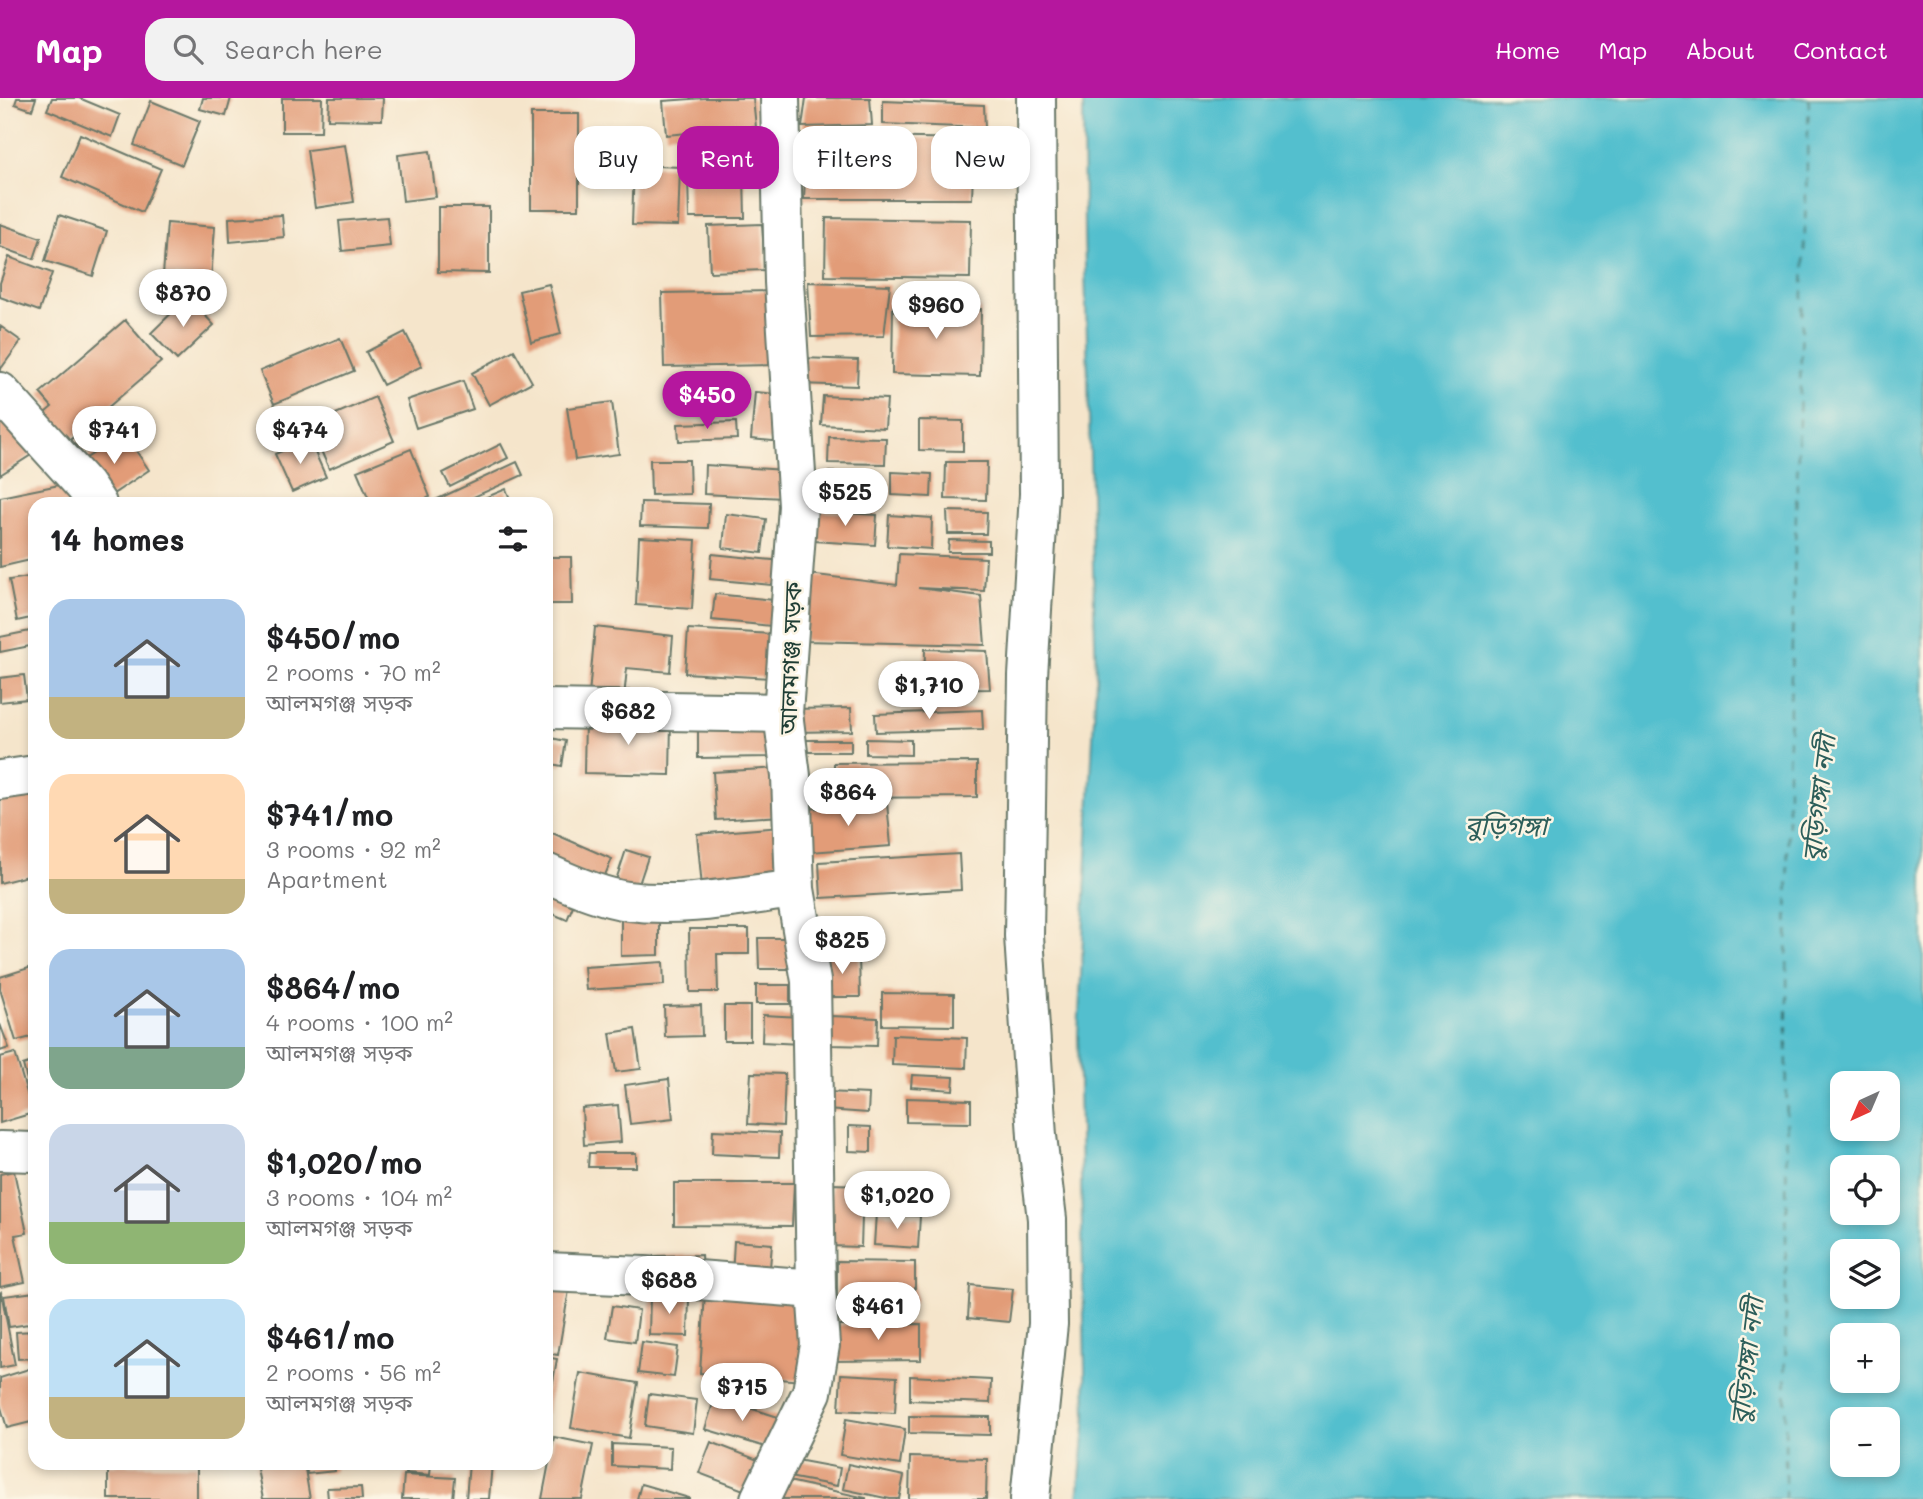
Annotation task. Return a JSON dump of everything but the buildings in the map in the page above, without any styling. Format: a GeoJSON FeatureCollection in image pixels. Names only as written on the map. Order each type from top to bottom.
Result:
{"type":"FeatureCollection","features":[{"type":"Feature","properties":{"kind":"street","name":"আলমগঞ্জ সড়ক"},"geometry":{"type":"LineString","coordinates":[[760,1499],[813,1392],[820,1345],[816,1289],[811,981],[795,889],[791,776],[783,713],[798,506],[784,282],[780,98]]}},
{"type":"Feature","properties":{"kind":"street"},"geometry":{"type":"LineString","coordinates":[[1030,1499],[1048,1324],[1047,1219],[1037,1136],[1024,936],[1028,676],[1039,494],[1036,98]]}},
{"type":"Feature","properties":{"kind":"street"},"geometry":{"type":"LineString","coordinates":[[0,392],[92,497]]}},
{"type":"Feature","properties":{"kind":"street"},"geometry":{"type":"LineString","coordinates":[[553,709],[783,713]]}},
{"type":"Feature","properties":{"kind":"street"},"geometry":{"type":"LineString","coordinates":[[0,780],[28,776]]}},
{"type":"Feature","properties":{"kind":"street"},"geometry":{"type":"LineString","coordinates":[[553,876],[625,901],[668,905],[795,889]]}},
{"type":"Feature","properties":{"kind":"street"},"geometry":{"type":"LineString","coordinates":[[0,1152],[28,1152]]}},
{"type":"Feature","properties":{"kind":"street"},"geometry":{"type":"LineString","coordinates":[[553,1272],[816,1289]]}},
{"type":"Feature","properties":{"kind":"water","name":"বুড়িগঙ্গা"},"geometry":{"type":"Polygon","coordinates":[[[1083,98],[1923,98],[1923,1499],[1078,1499],[1086,1416],[1078,1035],[1096,678],[1083,98]]]}},
{"type":"Feature","properties":{"kind":"ferry route"},"geometry":{"type":"LineString","coordinates":[[1785,1499],[1788,771],[1809,98]]}},
{"type":"Feature","properties":{"kind":"water label","name":"বুড়িগঙ্গা নদী"},"geometry":{"type":"Point","coordinates":[1819,798]}},
{"type":"Feature","properties":{"kind":"water label","name":"বুড়িগঙ্গা নদী"},"geometry":{"type":"Point","coordinates":[1747,1361]}}]}
